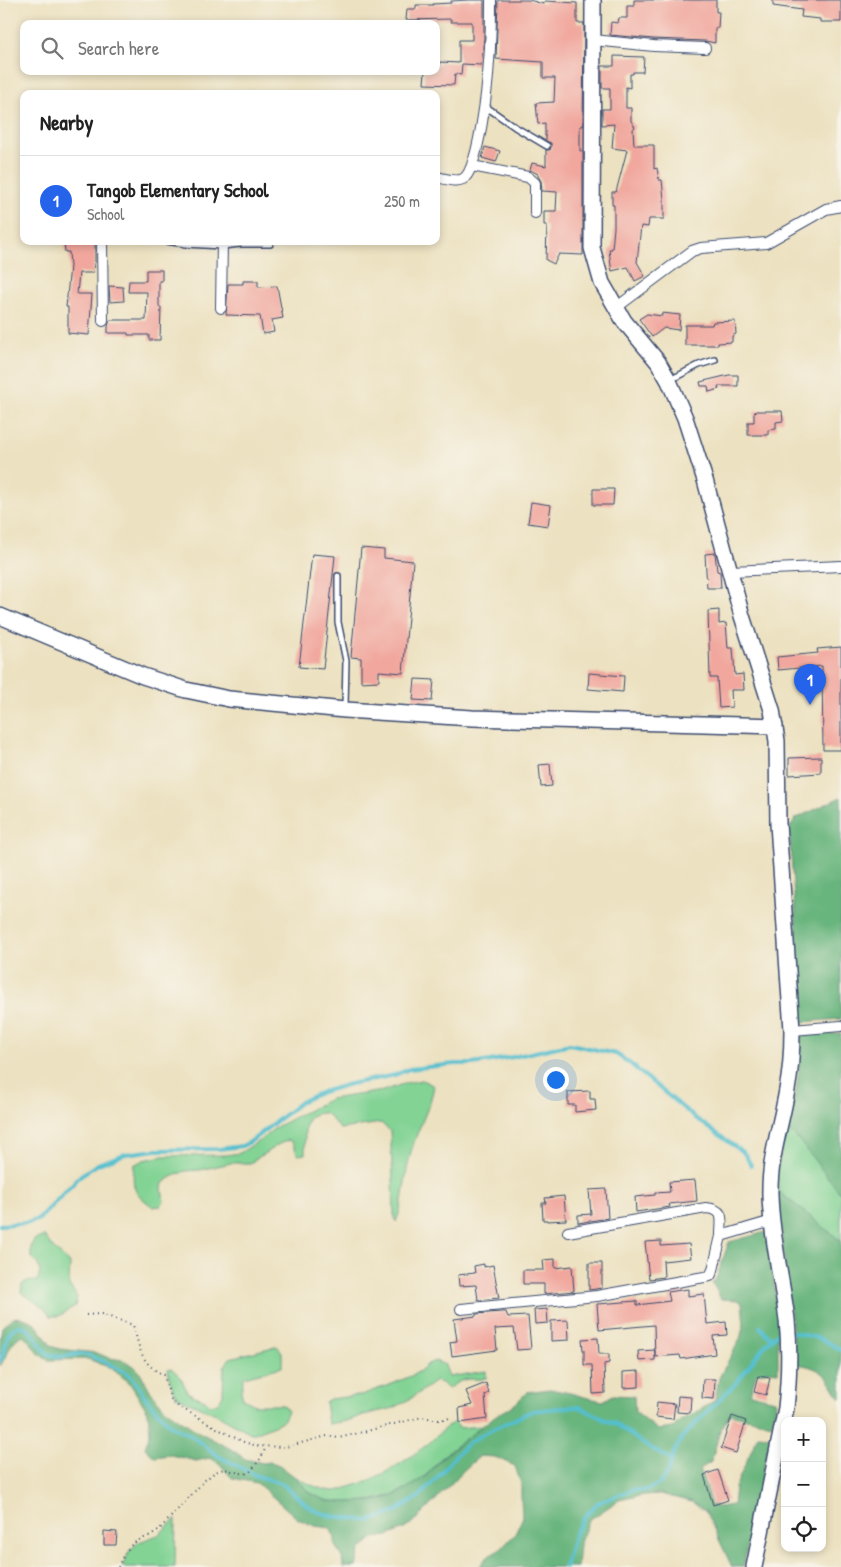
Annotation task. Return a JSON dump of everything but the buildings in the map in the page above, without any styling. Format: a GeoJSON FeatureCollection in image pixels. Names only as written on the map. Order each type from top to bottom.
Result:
{"type":"FeatureCollection","features":[{"type":"Feature","properties":{"kind":"street"},"geometry":{"type":"LineString","coordinates":[[440,178],[457,181],[467,176],[472,166],[485,105],[490,62],[491,0]]}},
{"type":"Feature","properties":{"kind":"street"},"geometry":{"type":"LineString","coordinates":[[593,0],[592,248],[602,283],[628,326],[658,362],[669,381],[684,418],[705,480],[742,616],[772,710],[775,726],[778,824],[792,1030],[792,1055],[787,1090],[774,1149],[770,1175],[770,1197],[787,1322],[789,1386],[754,1567]]}},
{"type":"Feature","properties":{"kind":"street"},"geometry":{"type":"LineString","coordinates":[[594,40],[654,46],[705,48]]}},
{"type":"Feature","properties":{"kind":"street"},"geometry":{"type":"LineString","coordinates":[[472,166],[528,176],[534,182],[535,213]]}},
{"type":"Feature","properties":{"kind":"street"},"geometry":{"type":"LineString","coordinates":[[617,307],[692,251],[701,248],[766,243],[826,210],[841,206]]}},
{"type":"Feature","properties":{"kind":"street"},"geometry":{"type":"LineString","coordinates":[[102,245],[104,321]]}},
{"type":"Feature","properties":{"kind":"street"},"geometry":{"type":"LineString","coordinates":[[221,308],[222,245]]}},
{"type":"Feature","properties":{"kind":"street"},"geometry":{"type":"LineString","coordinates":[[731,572],[841,566]]}},
{"type":"Feature","properties":{"kind":"street"},"geometry":{"type":"LineString","coordinates":[[0,616],[143,676],[186,690],[229,699],[345,710],[472,718],[775,726]]}},
{"type":"Feature","properties":{"kind":"street"},"geometry":{"type":"LineString","coordinates":[[792,1030],[841,1026]]}},
{"type":"Feature","properties":{"kind":"street"},"geometry":{"type":"LineString","coordinates":[[461,1309],[597,1296],[710,1276],[721,1236],[721,1216],[715,1208],[706,1208],[568,1232]]}},
{"type":"Feature","properties":{"kind":"street"},"geometry":{"type":"LineString","coordinates":[[721,1236],[772,1222]]}},
{"type":"Feature","properties":{"kind":"lane"},"geometry":{"type":"LineString","coordinates":[[485,105],[515,127],[547,146]]}},
{"type":"Feature","properties":{"kind":"lane"},"geometry":{"type":"LineString","coordinates":[[669,381],[699,365],[715,360]]}},
{"type":"Feature","properties":{"kind":"lane"},"geometry":{"type":"LineString","coordinates":[[338,576],[338,622],[346,661],[345,710]]}},
{"type":"Feature","properties":{"kind":"path"},"geometry":{"type":"LineString","coordinates":[[86,1315],[101,1314],[134,1325],[143,1359],[155,1371],[164,1375],[170,1397],[178,1406],[232,1437],[257,1446],[286,1447],[326,1436],[339,1438],[422,1417],[439,1420],[450,1418]]}},
{"type":"Feature","properties":{"kind":"path"},"geometry":{"type":"LineString","coordinates":[[118,1567],[124,1553],[130,1546],[152,1536],[158,1531],[205,1480],[215,1472],[224,1469],[245,1474],[250,1472],[261,1458],[266,1447]]}},
{"type":"Feature","properties":{"kind":"green space"},"geometry":{"type":"Polygon","coordinates":[[[841,797],[841,1019],[800,1022],[799,962],[789,829],[795,819],[841,797]]]}},
{"type":"Feature","properties":{"kind":"green space"},"geometry":{"type":"Polygon","coordinates":[[[841,1033],[841,1194],[802,1144],[786,1128],[796,1091],[801,1036],[841,1033]]]}},
{"type":"Feature","properties":{"kind":"green space"},"geometry":{"type":"Polygon","coordinates":[[[422,1080],[434,1086],[430,1103],[411,1152],[396,1222],[394,1216],[390,1131],[381,1123],[340,1129],[326,1113],[311,1116],[308,1121],[305,1132],[305,1154],[298,1155],[293,1143],[289,1140],[279,1144],[250,1163],[231,1163],[200,1170],[185,1171],[163,1183],[164,1201],[161,1206],[153,1207],[135,1189],[133,1180],[134,1165],[143,1160],[163,1156],[240,1153],[262,1139],[276,1127],[330,1099],[383,1091],[422,1080]]]}},
{"type":"Feature","properties":{"kind":"green space"},"geometry":{"type":"Polygon","coordinates":[[[786,1128],[802,1144],[841,1194],[841,1241],[778,1191],[777,1170],[786,1128]]]}},
{"type":"Feature","properties":{"kind":"green space"},"geometry":{"type":"Polygon","coordinates":[[[778,1191],[841,1241],[841,1398],[821,1372],[796,1364],[778,1191]]]}},
{"type":"Feature","properties":{"kind":"green space"},"geometry":{"type":"Polygon","coordinates":[[[766,1232],[778,1320],[778,1372],[768,1371],[756,1374],[750,1394],[775,1400],[772,1424],[730,1414],[720,1431],[711,1462],[700,1469],[711,1505],[718,1507],[733,1505],[735,1488],[758,1435],[770,1436],[743,1567],[732,1567],[706,1512],[692,1502],[660,1494],[619,1500],[589,1520],[579,1545],[577,1567],[479,1567],[487,1557],[501,1549],[515,1534],[522,1519],[521,1484],[515,1466],[495,1457],[480,1456],[406,1528],[388,1536],[373,1538],[360,1550],[356,1567],[343,1567],[342,1556],[335,1546],[335,1538],[330,1528],[315,1526],[298,1519],[257,1483],[232,1478],[219,1463],[209,1458],[196,1461],[171,1455],[154,1457],[145,1448],[150,1433],[148,1412],[129,1382],[111,1368],[88,1359],[48,1360],[23,1335],[12,1344],[0,1366],[2,1327],[12,1318],[20,1317],[32,1321],[51,1346],[59,1349],[97,1353],[109,1358],[123,1360],[134,1366],[140,1372],[151,1392],[166,1410],[197,1431],[231,1449],[245,1459],[263,1463],[271,1462],[279,1465],[295,1477],[310,1493],[327,1501],[373,1501],[393,1496],[426,1476],[444,1456],[495,1416],[515,1404],[527,1392],[550,1389],[603,1401],[613,1395],[634,1396],[635,1412],[658,1430],[673,1428],[680,1421],[715,1400],[719,1378],[740,1339],[744,1324],[742,1303],[738,1300],[721,1299],[712,1282],[715,1281],[729,1242],[766,1232]]]}},
{"type":"Feature","properties":{"kind":"green space"},"geometry":{"type":"Polygon","coordinates":[[[44,1236],[54,1249],[70,1263],[69,1285],[77,1297],[75,1306],[59,1316],[50,1316],[45,1309],[21,1292],[22,1285],[25,1282],[37,1281],[39,1268],[31,1257],[31,1247],[34,1240],[44,1236]]]}},
{"type":"Feature","properties":{"kind":"green space"},"geometry":{"type":"Polygon","coordinates":[[[277,1346],[282,1352],[282,1367],[244,1377],[241,1391],[243,1399],[255,1405],[283,1405],[288,1411],[283,1421],[255,1433],[251,1433],[218,1415],[177,1397],[170,1381],[168,1369],[172,1369],[180,1376],[188,1393],[205,1400],[210,1405],[218,1403],[223,1395],[224,1367],[230,1358],[277,1346]]]}},
{"type":"Feature","properties":{"kind":"green space"},"geometry":{"type":"Polygon","coordinates":[[[435,1361],[445,1365],[449,1377],[486,1371],[486,1378],[464,1380],[448,1389],[442,1383],[436,1381],[394,1408],[363,1415],[347,1421],[328,1424],[325,1402],[330,1399],[361,1395],[392,1384],[411,1376],[435,1361]]]}},
{"type":"Feature","properties":{"kind":"green space"},"geometry":{"type":"Polygon","coordinates":[[[455,1422],[459,1428],[483,1426],[443,1456],[428,1474],[409,1487],[392,1495],[365,1501],[328,1501],[309,1491],[295,1477],[330,1491],[339,1491],[361,1484],[381,1475],[400,1463],[428,1444],[445,1428],[455,1422]]]}},
{"type":"Feature","properties":{"kind":"green space"},"geometry":{"type":"Polygon","coordinates":[[[176,1519],[175,1567],[122,1567],[130,1550],[139,1542],[158,1535],[176,1519]]]}},
{"type":"Feature","properties":{"kind":"waterway"},"geometry":{"type":"LineString","coordinates":[[0,1225],[28,1223],[39,1219],[81,1175],[98,1164],[125,1154],[156,1150],[219,1149],[242,1146],[250,1142],[302,1101],[322,1092],[395,1075],[409,1069],[473,1064],[570,1044],[616,1054],[628,1062],[694,1117],[744,1153],[751,1165]]}},
{"type":"Feature","properties":{"kind":"waterway"},"geometry":{"type":"LineString","coordinates":[[0,1361],[9,1333],[19,1326],[24,1327],[33,1334],[48,1354],[60,1357],[78,1354],[87,1355],[103,1361],[132,1377],[148,1401],[171,1426],[190,1435],[220,1457],[257,1476],[281,1483],[308,1506],[318,1512],[332,1516],[369,1521],[393,1513],[420,1496],[469,1443],[483,1434],[532,1411],[580,1407],[616,1424],[642,1443],[672,1460]]}},
{"type":"Feature","properties":{"kind":"waterway"},"geometry":{"type":"LineString","coordinates":[[760,1327],[773,1338]]}},
{"type":"Feature","properties":{"kind":"waterway"},"geometry":{"type":"LineString","coordinates":[[565,1567],[575,1533],[585,1516],[598,1503],[631,1490],[646,1490],[660,1484],[668,1472],[674,1452],[683,1436],[737,1382],[765,1345],[784,1330]]}},
{"type":"Feature","properties":{"kind":"waterway"},"geometry":{"type":"LineString","coordinates":[[791,1332],[822,1339],[841,1350]]}},
{"type":"Feature","properties":{"kind":"place","name":"Tangob Elementary School"},"geometry":{"type":"Point","coordinates":[810,705]}}]}
